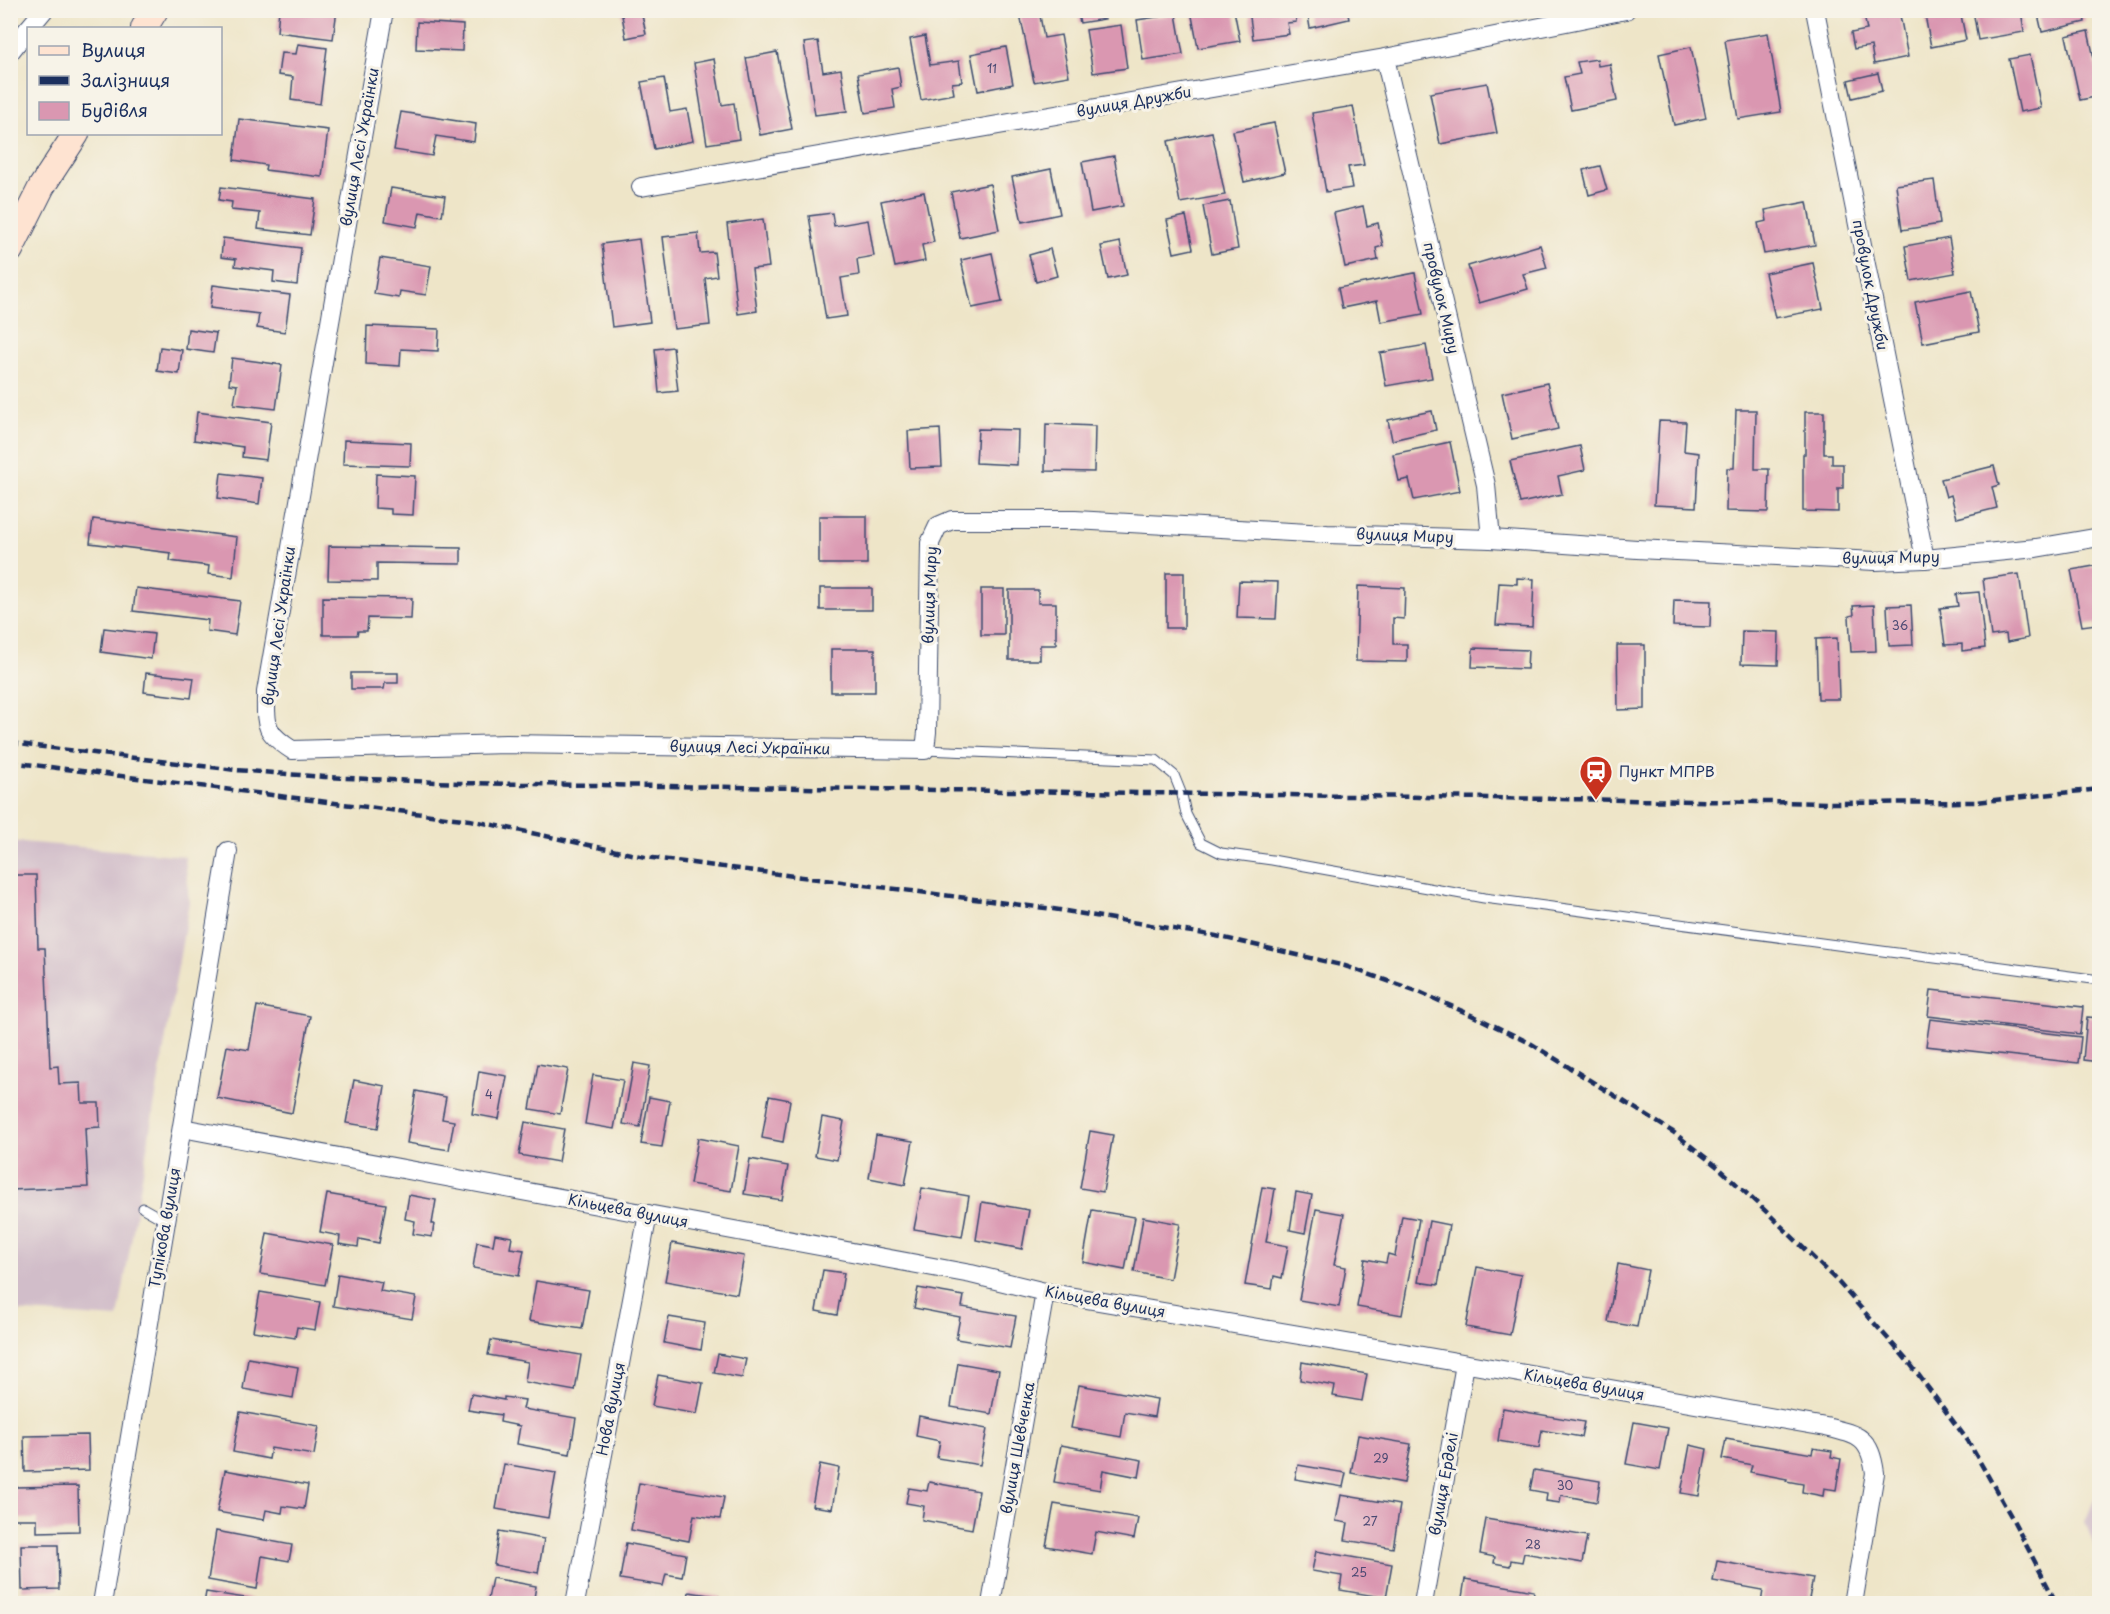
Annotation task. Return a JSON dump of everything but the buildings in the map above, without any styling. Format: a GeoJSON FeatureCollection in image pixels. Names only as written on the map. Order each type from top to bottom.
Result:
{"type":"FeatureCollection","features":[{"type":"Feature","properties":{"kind":"main road"},"geometry":{"type":"LineString","coordinates":[[145,27],[155,10]]}},
{"type":"Feature","properties":{"kind":"main road"},"geometry":{"type":"LineString","coordinates":[[10,249],[42,186],[75,135]]}},
{"type":"Feature","properties":{"kind":"street"},"geometry":{"type":"LineString","coordinates":[[31,27],[44,10]]}},
{"type":"Feature","properties":{"kind":"street","name":"вулиця Лесі Українки"},"geometry":{"type":"LineString","coordinates":[[384,10],[266,692],[266,722],[273,737],[292,750],[506,744],[925,750]]}},
{"type":"Feature","properties":{"kind":"street","name":"провулок Дружби"},"geometry":{"type":"LineString","coordinates":[[1815,10],[1925,559]]}},
{"type":"Feature","properties":{"kind":"street","name":"вулиця Дружби"},"geometry":{"type":"LineString","coordinates":[[641,187],[1384,58],[1616,11]]}},
{"type":"Feature","properties":{"kind":"street"},"geometry":{"type":"LineString","coordinates":[[10,52],[27,31]]}},
{"type":"Feature","properties":{"kind":"street","name":"провулок Миру"},"geometry":{"type":"LineString","coordinates":[[1384,58],[1486,485],[1491,539]]}},
{"type":"Feature","properties":{"kind":"street","name":"вулиця Миру"},"geometry":{"type":"LineString","coordinates":[[925,750],[930,543],[938,526],[944,522],[1075,520],[1327,534],[1491,539],[1636,549],[1864,560],[1925,559],[2036,548],[2100,537]]}},
{"type":"Feature","properties":{"kind":"street","name":"Тупікова вулиця"},"geometry":{"type":"LineString","coordinates":[[102,1604],[228,851]]}},
{"type":"Feature","properties":{"kind":"street","name":"Кільцева вулиця"},"geometry":{"type":"LineString","coordinates":[[182,1128],[971,1274],[1045,1292],[1826,1427],[1854,1434],[1863,1438],[1872,1456],[1875,1473],[1853,1604]]}},
{"type":"Feature","properties":{"kind":"street","name":"Нова вулиця"},"geometry":{"type":"LineString","coordinates":[[574,1604],[648,1214]]}},
{"type":"Feature","properties":{"kind":"street","name":"вулиця Шевченка"},"geometry":{"type":"LineString","coordinates":[[991,1604],[1045,1292]]}},
{"type":"Feature","properties":{"kind":"street","name":"вулиця Ерделі"},"geometry":{"type":"LineString","coordinates":[[1423,1604],[1465,1364]]}},
{"type":"Feature","properties":{"kind":"lane"},"geometry":{"type":"LineString","coordinates":[[925,750],[1156,760],[1174,776],[1182,795],[1186,814],[1201,843],[1221,853],[1484,898],[2100,980]]}},
{"type":"Feature","properties":{"kind":"lane"},"geometry":{"type":"LineString","coordinates":[[143,1208],[166,1221]]}},
{"type":"Feature","properties":{"kind":"shaded area"},"geometry":{"type":"Polygon","coordinates":[[[10,841],[185,856],[189,902],[118,1318],[11,1311],[10,841]]]}},
{"type":"Feature","properties":{"kind":"shaded area"},"geometry":{"type":"Polygon","coordinates":[[[2099,1487],[2099,1559],[2085,1522],[2099,1487]]]}},
{"type":"Feature","properties":{"kind":"railway"},"geometry":{"type":"LineString","coordinates":[[10,743],[236,770],[458,783],[1833,803],[1976,802],[2100,789]]}},
{"type":"Feature","properties":{"kind":"railway"},"geometry":{"type":"LineString","coordinates":[[10,762],[470,820],[645,857],[1053,909],[1216,936],[1345,966],[1417,991],[1530,1043],[1673,1132],[1719,1168],[1772,1217],[1839,1283],[1911,1365],[1968,1441],[2057,1604]]}},
{"type":"Feature","properties":{"kind":"place","name":"Пункт МПРВ"},"geometry":{"type":"Point","coordinates":[1596,801]}}]}
